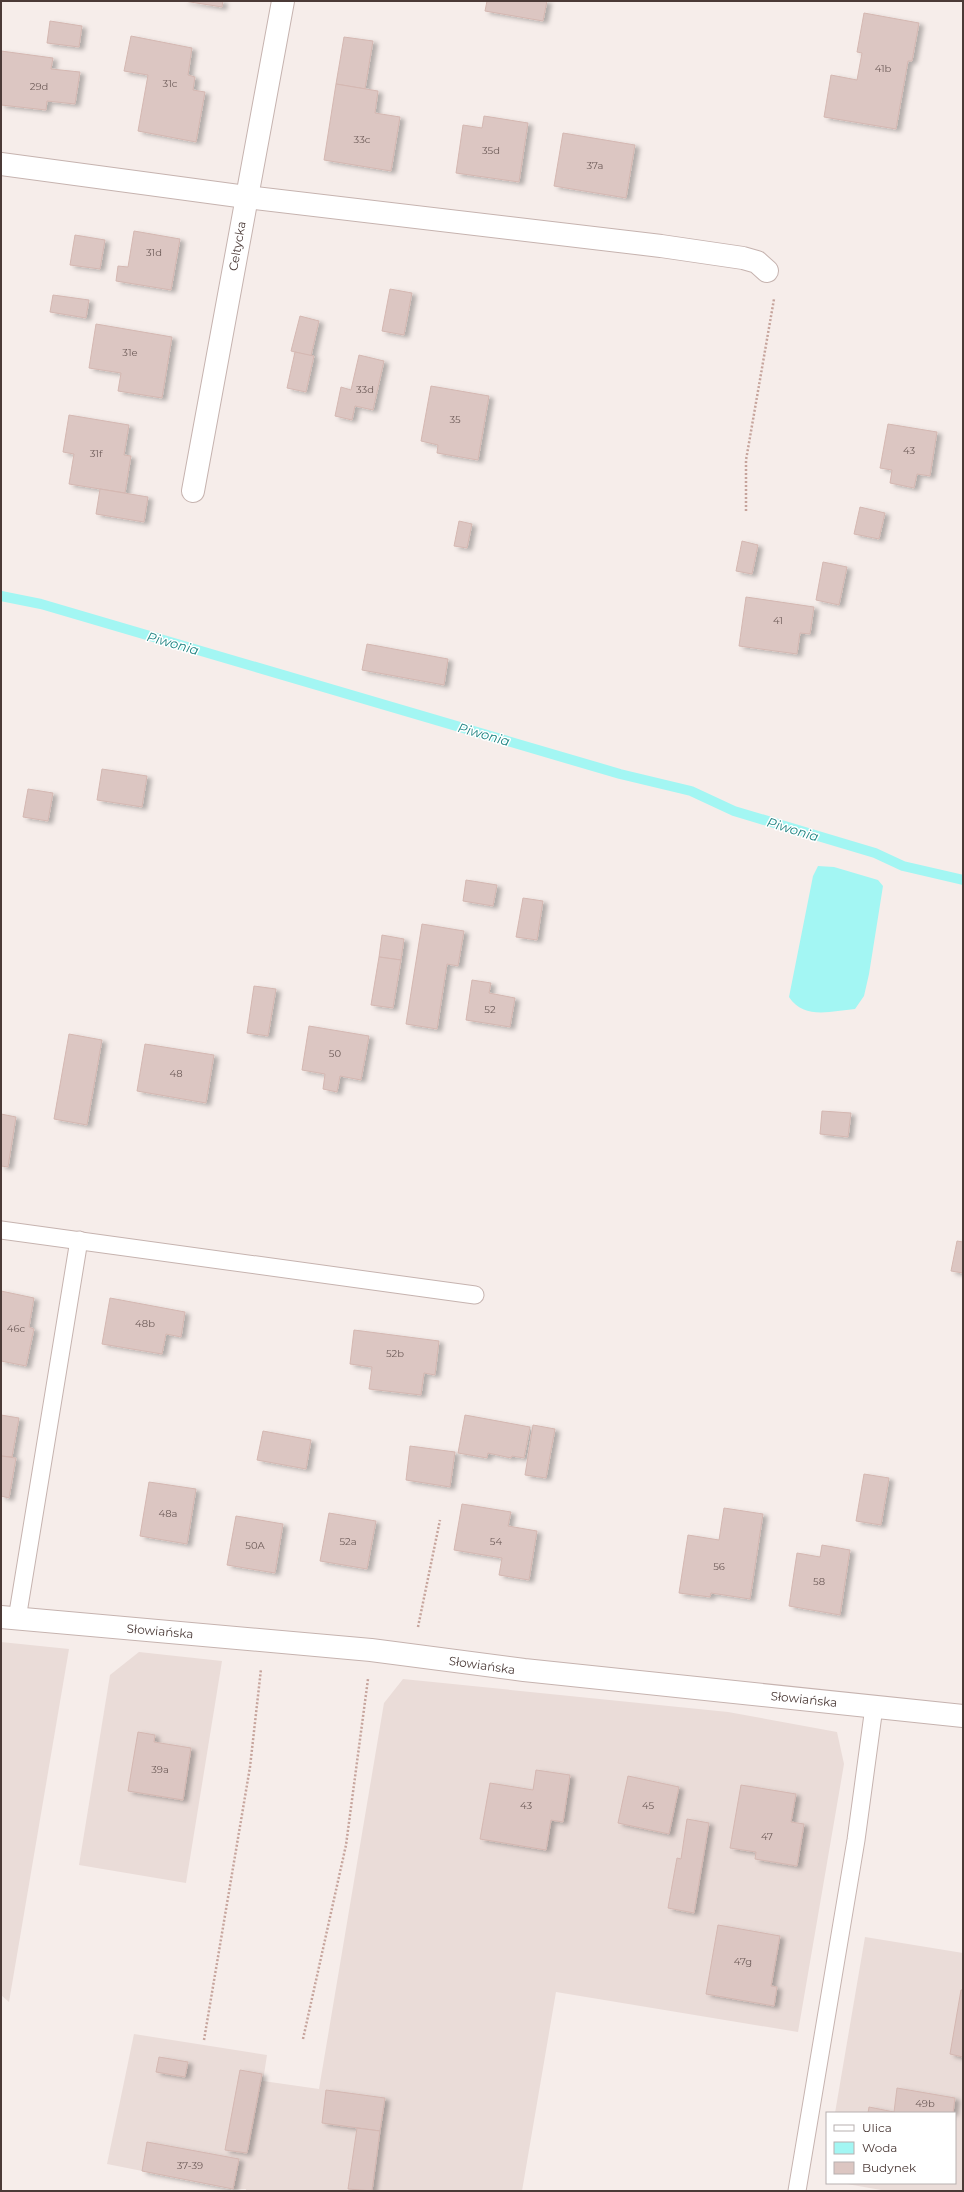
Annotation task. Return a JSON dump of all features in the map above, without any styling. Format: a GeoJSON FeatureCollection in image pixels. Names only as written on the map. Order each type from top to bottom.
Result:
{"type":"FeatureCollection","features":[{"type":"Feature","properties":{"kind":"street","name":"Celtycka"},"geometry":{"type":"LineString","coordinates":[[193,490],[283,1]]}},
{"type":"Feature","properties":{"kind":"street"},"geometry":{"type":"LineString","coordinates":[[1,164],[246,197],[661,246],[743,258],[757,262],[768,271]]}},
{"type":"Feature","properties":{"kind":"street","name":"Słowiańska"},"geometry":{"type":"LineString","coordinates":[[9,1618],[371,1650],[524,1670],[963,1716]]}},
{"type":"Feature","properties":{"kind":"lane"},"geometry":{"type":"LineString","coordinates":[[1,1230],[475,1295]]}},
{"type":"Feature","properties":{"kind":"lane"},"geometry":{"type":"LineString","coordinates":[[9,1618],[79,1240]]}},
{"type":"Feature","properties":{"kind":"lane"},"geometry":{"type":"LineString","coordinates":[[797,2191],[856,1840],[874,1707]]}},
{"type":"Feature","properties":{"kind":"path"},"geometry":{"type":"LineString","coordinates":[[746,511],[746,460],[774,298],[773,284],[768,271]]}},
{"type":"Feature","properties":{"kind":"path"},"geometry":{"type":"LineString","coordinates":[[413,1656],[440,1520]]}},
{"type":"Feature","properties":{"kind":"path"},"geometry":{"type":"LineString","coordinates":[[204,2040],[250,1767],[263,1640]]}},
{"type":"Feature","properties":{"kind":"path"},"geometry":{"type":"LineString","coordinates":[[303,2039],[346,1845],[371,1650]]}},
{"type":"Feature","properties":{"kind":"shaded area"},"geometry":{"type":"Polygon","coordinates":[[[1,1642],[69,1649],[9,2002],[1,1995],[1,1642]]]}},
{"type":"Feature","properties":{"kind":"shaded area"},"geometry":{"type":"Polygon","coordinates":[[[139,1652],[222,1661],[186,1883],[79,1865],[110,1675],[139,1652]]]}},
{"type":"Feature","properties":{"kind":"shaded area"},"geometry":{"type":"Polygon","coordinates":[[[403,1679],[728,1712],[837,1732],[844,1764],[798,2032],[556,1992],[522,2191],[246,2191],[246,2189],[233,2189],[107,2164],[134,2034],[267,2055],[263,2081],[319,2089],[384,1703],[403,1679]]]}},
{"type":"Feature","properties":{"kind":"shaded area"},"geometry":{"type":"Polygon","coordinates":[[[865,1937],[963,1953],[963,2191],[887,2191],[847,2184],[956,2184],[956,2112],[835,2112],[865,1937]]]}},
{"type":"Feature","properties":{"kind":"water"},"geometry":{"type":"Polygon","coordinates":[[[818,866],[834,867],[878,880],[883,886],[864,996],[855,1009],[828,1012],[810,1011],[802,1009],[789,997],[813,876],[818,866]]]}},
{"type":"Feature","properties":{"kind":"building"},"geometry":{"type":"Polygon","coordinates":[[[184,1],[223,1],[222,7],[184,1]]]}},
{"type":"Feature","properties":{"kind":"building"},"geometry":{"type":"Polygon","coordinates":[[[487,1],[547,1],[543,21],[485,11],[487,1]]]}},
{"type":"Feature","properties":{"kind":"building"},"geometry":{"type":"Polygon","coordinates":[[[864,13],[919,23],[912,61],[908,61],[896,129],[824,117],[831,75],[857,80],[862,53],[857,52],[864,13]]]}},
{"type":"Feature","properties":{"kind":"building"},"geometry":{"type":"Polygon","coordinates":[[[50,21],[82,26],[79,47],[47,43],[50,21]]]}},
{"type":"Feature","properties":{"kind":"building"},"geometry":{"type":"Polygon","coordinates":[[[131,36],[192,48],[188,75],[195,77],[193,90],[205,92],[196,142],[138,131],[148,75],[124,71],[131,36]]]}},
{"type":"Feature","properties":{"kind":"building"},"geometry":{"type":"Polygon","coordinates":[[[344,37],[373,41],[365,89],[336,84],[344,37]]]}},
{"type":"Feature","properties":{"kind":"building"},"geometry":{"type":"Polygon","coordinates":[[[1,51],[53,58],[51,69],[80,72],[75,104],[47,101],[46,110],[1,105],[1,51]]]}},
{"type":"Feature","properties":{"kind":"building"},"geometry":{"type":"Polygon","coordinates":[[[336,84],[378,91],[375,113],[400,117],[391,171],[324,160],[336,84]]]}},
{"type":"Feature","properties":{"kind":"building"},"geometry":{"type":"Polygon","coordinates":[[[484,116],[528,123],[519,182],[456,173],[463,125],[482,128],[484,116]]]}},
{"type":"Feature","properties":{"kind":"building"},"geometry":{"type":"Polygon","coordinates":[[[563,133],[635,145],[626,198],[554,186],[563,133]]]}},
{"type":"Feature","properties":{"kind":"building"},"geometry":{"type":"Polygon","coordinates":[[[134,231],[180,239],[171,290],[116,281],[118,266],[128,267],[134,231]]]}},
{"type":"Feature","properties":{"kind":"building"},"geometry":{"type":"Polygon","coordinates":[[[75,235],[105,240],[100,269],[70,265],[75,235]]]}},
{"type":"Feature","properties":{"kind":"building"},"geometry":{"type":"Polygon","coordinates":[[[390,289],[412,293],[404,335],[382,331],[390,289]]]}},
{"type":"Feature","properties":{"kind":"building"},"geometry":{"type":"Polygon","coordinates":[[[53,295],[89,300],[86,318],[50,312],[53,295]]]}},
{"type":"Feature","properties":{"kind":"building"},"geometry":{"type":"Polygon","coordinates":[[[300,316],[319,321],[311,356],[291,351],[300,316]]]}},
{"type":"Feature","properties":{"kind":"building"},"geometry":{"type":"Polygon","coordinates":[[[96,324],[172,337],[162,398],[118,391],[121,373],[89,368],[96,324]]]}},
{"type":"Feature","properties":{"kind":"building"},"geometry":{"type":"Polygon","coordinates":[[[295,352],[314,356],[306,392],[287,388],[295,352]]]}},
{"type":"Feature","properties":{"kind":"building"},"geometry":{"type":"Polygon","coordinates":[[[359,355],[384,361],[373,410],[355,406],[352,420],[335,416],[341,387],[351,390],[359,355]]]}},
{"type":"Feature","properties":{"kind":"building"},"geometry":{"type":"Polygon","coordinates":[[[431,386],[489,396],[478,460],[437,453],[438,445],[421,441],[431,386]]]}},
{"type":"Feature","properties":{"kind":"building"},"geometry":{"type":"Polygon","coordinates":[[[69,415],[129,425],[124,455],[131,456],[125,493],[69,484],[74,454],[63,452],[69,415]]]}},
{"type":"Feature","properties":{"kind":"building"},"geometry":{"type":"Polygon","coordinates":[[[888,424],[937,432],[930,476],[917,474],[914,488],[890,483],[892,470],[880,468],[888,424]]]}},
{"type":"Feature","properties":{"kind":"building"},"geometry":{"type":"Polygon","coordinates":[[[100,489],[148,497],[144,522],[96,514],[100,489]]]}},
{"type":"Feature","properties":{"kind":"building"},"geometry":{"type":"Polygon","coordinates":[[[860,507],[885,513],[879,539],[854,534],[860,507]]]}},
{"type":"Feature","properties":{"kind":"building"},"geometry":{"type":"Polygon","coordinates":[[[459,521],[472,524],[467,548],[454,546],[459,521]]]}},
{"type":"Feature","properties":{"kind":"building"},"geometry":{"type":"Polygon","coordinates":[[[742,541],[758,545],[752,574],[736,571],[742,541]]]}},
{"type":"Feature","properties":{"kind":"building"},"geometry":{"type":"Polygon","coordinates":[[[823,562],[847,567],[839,605],[816,600],[823,562]]]}},
{"type":"Feature","properties":{"kind":"building"},"geometry":{"type":"Polygon","coordinates":[[[746,597],[814,607],[810,634],[800,633],[797,654],[739,646],[746,597]]]}},
{"type":"Feature","properties":{"kind":"building"},"geometry":{"type":"Polygon","coordinates":[[[367,644],[448,659],[444,685],[362,670],[367,644]]]}},
{"type":"Feature","properties":{"kind":"building"},"geometry":{"type":"Polygon","coordinates":[[[102,769],[147,776],[142,807],[97,800],[102,769]]]}},
{"type":"Feature","properties":{"kind":"building"},"geometry":{"type":"Polygon","coordinates":[[[28,789],[53,793],[48,821],[23,817],[28,789]]]}},
{"type":"Feature","properties":{"kind":"building"},"geometry":{"type":"Polygon","coordinates":[[[466,880],[497,885],[493,906],[463,901],[466,880]]]}},
{"type":"Feature","properties":{"kind":"building"},"geometry":{"type":"Polygon","coordinates":[[[523,898],[543,901],[537,940],[516,937],[523,898]]]}},
{"type":"Feature","properties":{"kind":"building"},"geometry":{"type":"Polygon","coordinates":[[[422,924],[464,931],[458,966],[447,964],[437,1029],[406,1024],[422,924]]]}},
{"type":"Feature","properties":{"kind":"building"},"geometry":{"type":"Polygon","coordinates":[[[382,935],[404,939],[401,960],[379,957],[382,935]]]}},
{"type":"Feature","properties":{"kind":"building"},"geometry":{"type":"Polygon","coordinates":[[[379,957],[401,960],[393,1008],[371,1005],[379,957]]]}},
{"type":"Feature","properties":{"kind":"building"},"geometry":{"type":"Polygon","coordinates":[[[472,980],[491,983],[489,993],[515,998],[510,1027],[466,1020],[472,980]]]}},
{"type":"Feature","properties":{"kind":"building"},"geometry":{"type":"Polygon","coordinates":[[[254,986],[276,989],[268,1036],[247,1033],[254,986]]]}},
{"type":"Feature","properties":{"kind":"building"},"geometry":{"type":"Polygon","coordinates":[[[309,1026],[369,1036],[361,1080],[340,1076],[337,1092],[323,1089],[325,1074],[302,1070],[309,1026]]]}},
{"type":"Feature","properties":{"kind":"building"},"geometry":{"type":"Polygon","coordinates":[[[69,1034],[102,1040],[87,1125],[54,1119],[69,1034]]]}},
{"type":"Feature","properties":{"kind":"building"},"geometry":{"type":"Polygon","coordinates":[[[145,1044],[214,1055],[206,1103],[137,1091],[145,1044]]]}},
{"type":"Feature","properties":{"kind":"building"},"geometry":{"type":"Polygon","coordinates":[[[822,1111],[851,1113],[848,1137],[820,1134],[822,1111]]]}},
{"type":"Feature","properties":{"kind":"building"},"geometry":{"type":"Polygon","coordinates":[[[1,1114],[16,1117],[8,1167],[1,1166],[1,1114]]]}},
{"type":"Feature","properties":{"kind":"building"},"geometry":{"type":"Polygon","coordinates":[[[957,1241],[963,1242],[963,1273],[951,1271],[957,1241]]]}},
{"type":"Feature","properties":{"kind":"building"},"geometry":{"type":"Polygon","coordinates":[[[1,1291],[34,1298],[29,1327],[34,1329],[26,1366],[1,1361],[1,1291]]]}},
{"type":"Feature","properties":{"kind":"building"},"geometry":{"type":"Polygon","coordinates":[[[110,1298],[185,1312],[181,1337],[166,1334],[162,1354],[102,1344],[110,1298]]]}},
{"type":"Feature","properties":{"kind":"building"},"geometry":{"type":"Polygon","coordinates":[[[354,1330],[439,1341],[435,1375],[424,1373],[421,1395],[369,1389],[372,1367],[350,1364],[354,1330]]]}},
{"type":"Feature","properties":{"kind":"building"},"geometry":{"type":"Polygon","coordinates":[[[1,1415],[19,1418],[12,1457],[1,1456],[1,1415]]]}},
{"type":"Feature","properties":{"kind":"building"},"geometry":{"type":"Polygon","coordinates":[[[465,1415],[530,1427],[524,1458],[512,1456],[511,1458],[488,1453],[487,1458],[458,1453],[465,1415]]]}},
{"type":"Feature","properties":{"kind":"building"},"geometry":{"type":"Polygon","coordinates":[[[533,1425],[555,1429],[546,1478],[525,1475],[533,1425]]]}},
{"type":"Feature","properties":{"kind":"building"},"geometry":{"type":"Polygon","coordinates":[[[263,1431],[311,1440],[306,1469],[257,1460],[263,1431]]]}},
{"type":"Feature","properties":{"kind":"building"},"geometry":{"type":"Polygon","coordinates":[[[410,1446],[455,1452],[450,1487],[406,1480],[410,1446]]]}},
{"type":"Feature","properties":{"kind":"building"},"geometry":{"type":"Polygon","coordinates":[[[1,1456],[16,1458],[9,1498],[1,1496],[1,1456]]]}},
{"type":"Feature","properties":{"kind":"building"},"geometry":{"type":"Polygon","coordinates":[[[864,1474],[889,1478],[881,1525],[856,1521],[864,1474]]]}},
{"type":"Feature","properties":{"kind":"building"},"geometry":{"type":"Polygon","coordinates":[[[149,1482],[196,1489],[187,1544],[140,1536],[149,1482]]]}},
{"type":"Feature","properties":{"kind":"building"},"geometry":{"type":"Polygon","coordinates":[[[462,1504],[511,1512],[508,1526],[537,1531],[529,1580],[499,1575],[502,1558],[454,1550],[462,1504]]]}},
{"type":"Feature","properties":{"kind":"building"},"geometry":{"type":"Polygon","coordinates":[[[724,1508],[763,1514],[750,1599],[711,1593],[710,1597],[679,1593],[688,1535],[719,1540],[724,1508]]]}},
{"type":"Feature","properties":{"kind":"building"},"geometry":{"type":"Polygon","coordinates":[[[329,1513],[376,1521],[367,1569],[320,1561],[329,1513]]]}},
{"type":"Feature","properties":{"kind":"building"},"geometry":{"type":"Polygon","coordinates":[[[236,1516],[283,1524],[275,1573],[227,1565],[236,1516]]]}},
{"type":"Feature","properties":{"kind":"building"},"geometry":{"type":"Polygon","coordinates":[[[822,1545],[850,1550],[840,1615],[789,1606],[797,1553],[820,1557],[822,1545]]]}},
{"type":"Feature","properties":{"kind":"building"},"geometry":{"type":"Polygon","coordinates":[[[138,1732],[155,1735],[154,1742],[191,1748],[183,1800],[128,1791],[138,1732]]]}},
{"type":"Feature","properties":{"kind":"building"},"geometry":{"type":"Polygon","coordinates":[[[536,1770],[570,1775],[563,1822],[551,1820],[546,1850],[480,1839],[490,1783],[533,1790],[536,1770]]]}},
{"type":"Feature","properties":{"kind":"building"},"geometry":{"type":"Polygon","coordinates":[[[628,1776],[679,1787],[669,1834],[618,1823],[628,1776]]]}},
{"type":"Feature","properties":{"kind":"building"},"geometry":{"type":"Polygon","coordinates":[[[741,1785],[796,1794],[791,1822],[804,1824],[797,1866],[755,1859],[756,1852],[730,1848],[741,1785]]]}},
{"type":"Feature","properties":{"kind":"building"},"geometry":{"type":"Polygon","coordinates":[[[687,1819],[709,1823],[694,1913],[668,1908],[677,1858],[681,1859],[687,1819]]]}},
{"type":"Feature","properties":{"kind":"building"},"geometry":{"type":"Polygon","coordinates":[[[718,1925],[780,1936],[771,1986],[777,1987],[774,2006],[706,1994],[718,1925]]]}},
{"type":"Feature","properties":{"kind":"building"},"geometry":{"type":"Polygon","coordinates":[[[961,1990],[963,1990],[963,2057],[950,2054],[961,1990]]]}},
{"type":"Feature","properties":{"kind":"building"},"geometry":{"type":"Polygon","coordinates":[[[159,2057],[188,2062],[185,2077],[156,2072],[159,2057]]]}},
{"type":"Feature","properties":{"kind":"building"},"geometry":{"type":"Polygon","coordinates":[[[240,2070],[262,2074],[247,2153],[225,2150],[240,2070]]]}},
{"type":"Feature","properties":{"kind":"building"},"geometry":{"type":"Polygon","coordinates":[[[897,2088],[955,2098],[953,2112],[894,2112],[897,2088]]]}},
{"type":"Feature","properties":{"kind":"building"},"geometry":{"type":"Polygon","coordinates":[[[326,2090],[385,2098],[380,2131],[322,2123],[326,2090]]]}},
{"type":"Feature","properties":{"kind":"building"},"geometry":{"type":"Polygon","coordinates":[[[869,2107],[894,2112],[868,2112],[869,2107]]]}},
{"type":"Feature","properties":{"kind":"building"},"geometry":{"type":"Polygon","coordinates":[[[357,2128],[380,2131],[372,2191],[348,2189],[357,2128]]]}},
{"type":"Feature","properties":{"kind":"building"},"geometry":{"type":"Polygon","coordinates":[[[147,2142],[239,2159],[233,2189],[142,2171],[147,2142]]]}},
{"type":"Feature","properties":{"kind":"waterway","name":"Piwonia"},"geometry":{"type":"LineString","coordinates":[[1,596],[41,604],[620,774],[691,791],[734,811],[875,853],[903,866],[963,880]]}}]}
